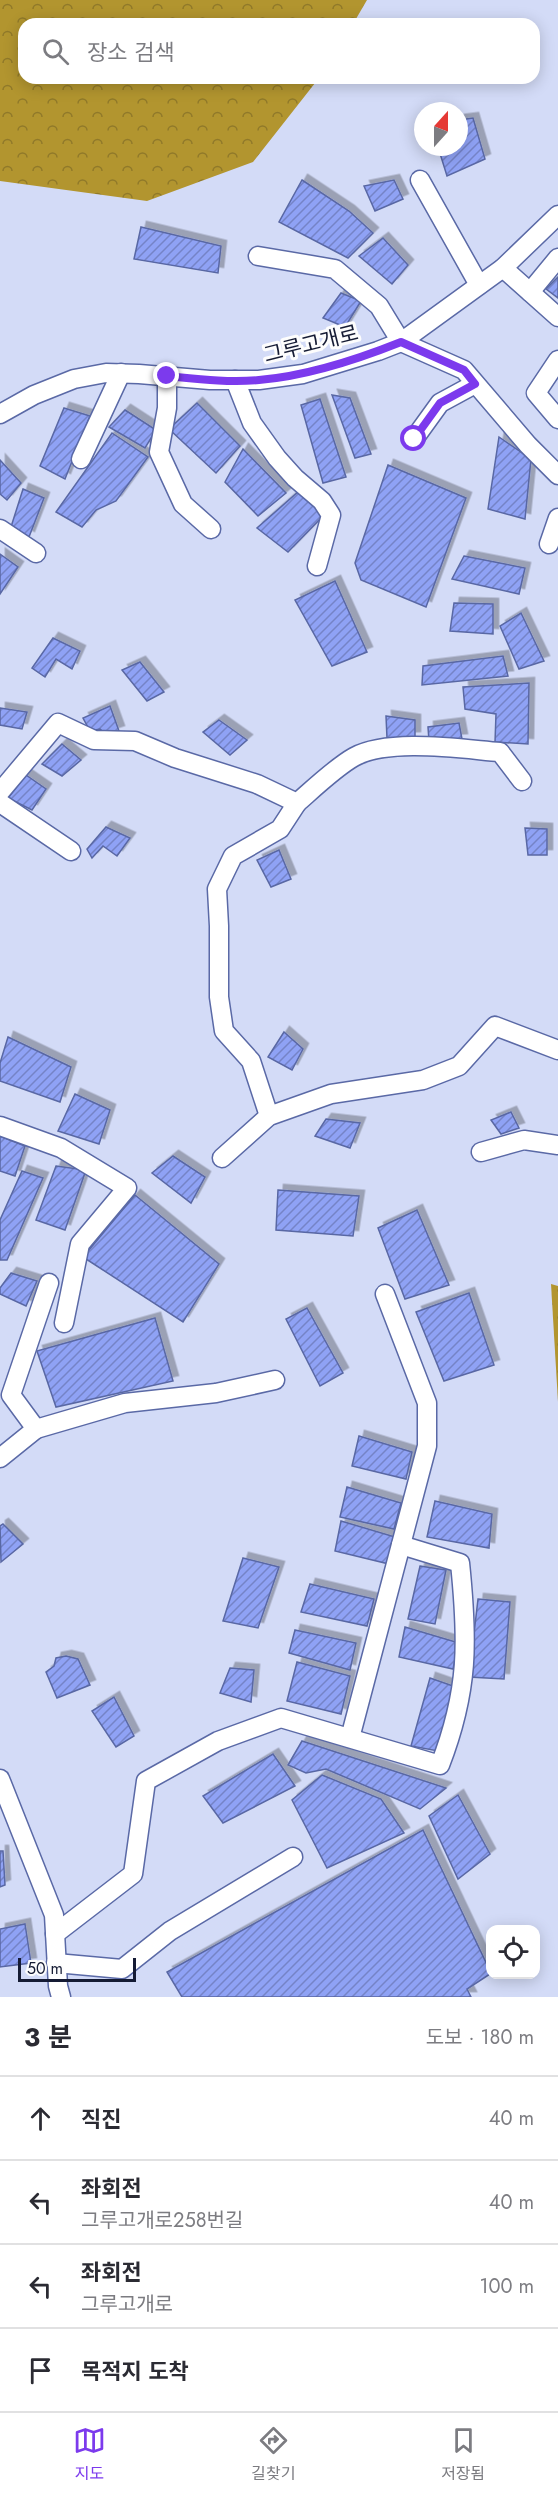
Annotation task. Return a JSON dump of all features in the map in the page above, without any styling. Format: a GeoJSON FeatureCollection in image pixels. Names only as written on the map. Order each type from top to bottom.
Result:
{"type":"FeatureCollection","features":[{"type":"Feature","properties":{"kind":"street"},"geometry":{"type":"LineString","coordinates":[[420,180],[479,285]]}},
{"type":"Feature","properties":{"kind":"street","name":"그루고개로"},"geometry":{"type":"LineString","coordinates":[[0,414],[34,395],[74,379],[106,373],[259,380],[303,374],[401,342],[502,268],[558,215]]}},
{"type":"Feature","properties":{"kind":"street"},"geometry":{"type":"LineString","coordinates":[[258,256],[335,269],[379,306],[401,342],[464,370],[528,445],[558,475]]}},
{"type":"Feature","properties":{"kind":"street"},"geometry":{"type":"LineString","coordinates":[[530,292],[558,258]]}},
{"type":"Feature","properties":{"kind":"street"},"geometry":{"type":"LineString","coordinates":[[502,268],[558,317]]}},
{"type":"Feature","properties":{"kind":"street"},"geometry":{"type":"LineString","coordinates":[[558,360],[536,393],[558,418]]}},
{"type":"Feature","properties":{"kind":"street"},"geometry":{"type":"LineString","coordinates":[[81,459],[121,373]]}},
{"type":"Feature","properties":{"kind":"street"},"geometry":{"type":"LineString","coordinates":[[167,376],[167,408],[159,452],[183,504],[211,530]]}},
{"type":"Feature","properties":{"kind":"street"},"geometry":{"type":"LineString","coordinates":[[235,380],[252,423],[295,478],[322,501],[331,515],[317,566]]}},
{"type":"Feature","properties":{"kind":"street"},"geometry":{"type":"LineString","coordinates":[[414,439],[440,403],[475,384]]}},
{"type":"Feature","properties":{"kind":"street"},"geometry":{"type":"LineString","coordinates":[[549,544],[558,518]]}},
{"type":"Feature","properties":{"kind":"street"},"geometry":{"type":"LineString","coordinates":[[0,530],[36,553]]}},
{"type":"Feature","properties":{"kind":"street"},"geometry":{"type":"LineString","coordinates":[[0,792],[58,723],[94,740],[135,741],[175,758],[257,784],[297,803]]}},
{"type":"Feature","properties":{"kind":"street"},"geometry":{"type":"LineString","coordinates":[[269,1116],[250,1061],[224,1031],[219,997],[217,889],[232,856],[280,829],[297,803],[355,757],[389,747],[457,748],[500,752],[522,781]]}},
{"type":"Feature","properties":{"kind":"street"},"geometry":{"type":"LineString","coordinates":[[0,803],[71,851]]}},
{"type":"Feature","properties":{"kind":"street"},"geometry":{"type":"LineString","coordinates":[[222,1158],[269,1116],[331,1094],[423,1080],[459,1066],[495,1026],[558,1050]]}},
{"type":"Feature","properties":{"kind":"street"},"geometry":{"type":"LineString","coordinates":[[0,1126],[61,1148],[127,1188],[80,1244],[64,1323]]}},
{"type":"Feature","properties":{"kind":"street"},"geometry":{"type":"LineString","coordinates":[[481,1152],[524,1140],[558,1145]]}},
{"type":"Feature","properties":{"kind":"street"},"geometry":{"type":"LineString","coordinates":[[36,1429],[11,1395],[49,1284]]}},
{"type":"Feature","properties":{"kind":"street"},"geometry":{"type":"LineString","coordinates":[[350,1738],[427,1446],[427,1403],[385,1294]]}},
{"type":"Feature","properties":{"kind":"street"},"geometry":{"type":"LineString","coordinates":[[0,1458],[36,1429],[125,1403],[216,1393],[274,1380]]}},
{"type":"Feature","properties":{"kind":"street"},"geometry":{"type":"LineString","coordinates":[[55,1934],[133,1874],[146,1781],[218,1741],[281,1718],[440,1765],[452,1734],[463,1686],[466,1636],[460,1563],[401,1545]]}},
{"type":"Feature","properties":{"kind":"street"},"geometry":{"type":"LineString","coordinates":[[1,1784],[54,1915],[56,1963],[61,1997]]}},
{"type":"Feature","properties":{"kind":"street"},"geometry":{"type":"LineString","coordinates":[[56,1963],[122,1969],[170,1931],[293,1857]]}},
{"type":"Feature","properties":{"kind":"green space"},"geometry":{"type":"Polygon","coordinates":[[[0,0],[367,0],[356,18],[18,18],[18,84],[314,84],[253,162],[147,201],[0,181],[0,0]]]}},
{"type":"Feature","properties":{"kind":"green space"},"geometry":{"type":"Polygon","coordinates":[[[551,1284],[558,1286],[558,1402],[551,1284]]]}},
{"type":"Feature","properties":{"kind":"building"},"geometry":{"type":"Polygon","coordinates":[[[473,118],[485,159],[447,176],[441,156],[468,156],[468,119],[473,118]]]}},
{"type":"Feature","properties":{"kind":"building"},"geometry":{"type":"Polygon","coordinates":[[[302,180],[349,211],[373,233],[348,258],[279,222],[302,180]]]}},
{"type":"Feature","properties":{"kind":"building"},"geometry":{"type":"Polygon","coordinates":[[[394,180],[403,199],[375,211],[364,186],[394,180]]]}},
{"type":"Feature","properties":{"kind":"building"},"geometry":{"type":"Polygon","coordinates":[[[141,227],[221,246],[218,273],[134,259],[141,227]]]}},
{"type":"Feature","properties":{"kind":"building"},"geometry":{"type":"Polygon","coordinates":[[[383,238],[408,265],[392,284],[359,256],[383,238]]]}},
{"type":"Feature","properties":{"kind":"building"},"geometry":{"type":"Polygon","coordinates":[[[558,277],[558,298],[546,289],[558,277]]]}},
{"type":"Feature","properties":{"kind":"building"},"geometry":{"type":"Polygon","coordinates":[[[341,293],[361,301],[345,327],[323,318],[341,293]]]}},
{"type":"Feature","properties":{"kind":"building"},"geometry":{"type":"Polygon","coordinates":[[[332,395],[350,398],[371,454],[355,458],[332,395]]]}},
{"type":"Feature","properties":{"kind":"building"},"geometry":{"type":"Polygon","coordinates":[[[320,399],[346,477],[323,483],[301,405],[320,399]]]}},
{"type":"Feature","properties":{"kind":"building"},"geometry":{"type":"Polygon","coordinates":[[[197,403],[240,446],[216,473],[169,429],[197,403]]]}},
{"type":"Feature","properties":{"kind":"building"},"geometry":{"type":"Polygon","coordinates":[[[64,408],[90,416],[65,479],[40,466],[64,408]]]}},
{"type":"Feature","properties":{"kind":"building"},"geometry":{"type":"Polygon","coordinates":[[[125,410],[156,430],[145,448],[109,427],[125,410]]]}},
{"type":"Feature","properties":{"kind":"building"},"geometry":{"type":"Polygon","coordinates":[[[112,433],[148,457],[116,501],[96,510],[82,527],[56,512],[112,433]]]}},
{"type":"Feature","properties":{"kind":"building"},"geometry":{"type":"Polygon","coordinates":[[[499,437],[531,459],[525,519],[488,509],[499,437]]]}},
{"type":"Feature","properties":{"kind":"building"},"geometry":{"type":"Polygon","coordinates":[[[243,449],[286,493],[258,516],[225,482],[243,449]]]}},
{"type":"Feature","properties":{"kind":"building"},"geometry":{"type":"Polygon","coordinates":[[[0,460],[21,483],[7,500],[0,494],[0,460]]]}},
{"type":"Feature","properties":{"kind":"building"},"geometry":{"type":"Polygon","coordinates":[[[388,465],[466,498],[426,607],[361,580],[355,563],[388,465]]]}},
{"type":"Feature","properties":{"kind":"building"},"geometry":{"type":"Polygon","coordinates":[[[23,489],[44,498],[29,537],[11,527],[23,489]]]}},
{"type":"Feature","properties":{"kind":"building"},"geometry":{"type":"Polygon","coordinates":[[[299,491],[324,515],[288,552],[257,528],[299,491]]]}},
{"type":"Feature","properties":{"kind":"building"},"geometry":{"type":"Polygon","coordinates":[[[0,554],[18,567],[0,594],[0,554]]]}},
{"type":"Feature","properties":{"kind":"building"},"geometry":{"type":"Polygon","coordinates":[[[464,556],[525,568],[519,594],[452,579],[464,556]]]}},
{"type":"Feature","properties":{"kind":"building"},"geometry":{"type":"Polygon","coordinates":[[[335,581],[367,652],[332,666],[295,600],[335,581]]]}},
{"type":"Feature","properties":{"kind":"building"},"geometry":{"type":"Polygon","coordinates":[[[454,603],[493,604],[493,634],[450,631],[454,603]]]}},
{"type":"Feature","properties":{"kind":"building"},"geometry":{"type":"Polygon","coordinates":[[[521,613],[544,661],[519,669],[500,626],[521,613]]]}},
{"type":"Feature","properties":{"kind":"building"},"geometry":{"type":"Polygon","coordinates":[[[53,638],[80,651],[72,669],[56,659],[45,677],[32,668],[53,638]]]}},
{"type":"Feature","properties":{"kind":"building"},"geometry":{"type":"Polygon","coordinates":[[[503,656],[508,676],[422,685],[423,666],[503,656]]]}},
{"type":"Feature","properties":{"kind":"building"},"geometry":{"type":"Polygon","coordinates":[[[140,662],[164,692],[147,701],[122,670],[140,662]]]}},
{"type":"Feature","properties":{"kind":"building"},"geometry":{"type":"Polygon","coordinates":[[[529,683],[528,744],[495,742],[496,714],[465,709],[463,687],[529,683]]]}},
{"type":"Feature","properties":{"kind":"building"},"geometry":{"type":"Polygon","coordinates":[[[110,706],[119,731],[107,735],[100,729],[90,731],[83,718],[110,706]]]}},
{"type":"Feature","properties":{"kind":"building"},"geometry":{"type":"Polygon","coordinates":[[[0,708],[27,712],[22,729],[0,725],[0,708]]]}},
{"type":"Feature","properties":{"kind":"building"},"geometry":{"type":"Polygon","coordinates":[[[386,716],[415,720],[415,737],[387,738],[386,716]]]}},
{"type":"Feature","properties":{"kind":"building"},"geometry":{"type":"Polygon","coordinates":[[[219,720],[247,740],[230,755],[203,732],[219,720]]]}},
{"type":"Feature","properties":{"kind":"building"},"geometry":{"type":"Polygon","coordinates":[[[459,723],[462,739],[429,741],[428,727],[459,723]]]}},
{"type":"Feature","properties":{"kind":"building"},"geometry":{"type":"Polygon","coordinates":[[[62,744],[81,760],[62,776],[42,764],[62,744]]]}},
{"type":"Feature","properties":{"kind":"building"},"geometry":{"type":"Polygon","coordinates":[[[26,775],[46,789],[32,810],[8,798],[26,775]]]}},
{"type":"Feature","properties":{"kind":"building"},"geometry":{"type":"Polygon","coordinates":[[[106,827],[130,838],[117,856],[103,846],[92,858],[87,849],[106,827]]]}},
{"type":"Feature","properties":{"kind":"building"},"geometry":{"type":"Polygon","coordinates":[[[525,828],[547,829],[547,855],[528,855],[525,828]]]}},
{"type":"Feature","properties":{"kind":"building"},"geometry":{"type":"Polygon","coordinates":[[[279,850],[291,879],[271,887],[257,860],[279,850]]]}},
{"type":"Feature","properties":{"kind":"building"},"geometry":{"type":"Polygon","coordinates":[[[284,1032],[303,1049],[292,1070],[268,1057],[284,1032]]]}},
{"type":"Feature","properties":{"kind":"building"},"geometry":{"type":"Polygon","coordinates":[[[8,1037],[71,1067],[60,1102],[0,1081],[0,1063],[8,1037]]]}},
{"type":"Feature","properties":{"kind":"building"},"geometry":{"type":"Polygon","coordinates":[[[75,1094],[110,1110],[99,1144],[58,1131],[75,1094]]]}},
{"type":"Feature","properties":{"kind":"building"},"geometry":{"type":"Polygon","coordinates":[[[511,1112],[519,1128],[501,1134],[491,1120],[511,1112]]]}},
{"type":"Feature","properties":{"kind":"building"},"geometry":{"type":"Polygon","coordinates":[[[326,1119],[360,1123],[350,1148],[315,1136],[326,1119]]]}},
{"type":"Feature","properties":{"kind":"building"},"geometry":{"type":"Polygon","coordinates":[[[0,1136],[25,1146],[15,1176],[0,1171],[0,1136]]]}},
{"type":"Feature","properties":{"kind":"building"},"geometry":{"type":"Polygon","coordinates":[[[173,1156],[205,1177],[191,1203],[152,1173],[173,1156]]]}},
{"type":"Feature","properties":{"kind":"building"},"geometry":{"type":"Polygon","coordinates":[[[56,1166],[86,1170],[65,1230],[36,1220],[56,1166]]]}},
{"type":"Feature","properties":{"kind":"building"},"geometry":{"type":"Polygon","coordinates":[[[22,1171],[43,1178],[7,1260],[0,1260],[0,1220],[22,1171]]]}},
{"type":"Feature","properties":{"kind":"building"},"geometry":{"type":"Polygon","coordinates":[[[278,1190],[359,1196],[353,1236],[276,1230],[278,1190]]]}},
{"type":"Feature","properties":{"kind":"building"},"geometry":{"type":"Polygon","coordinates":[[[135,1195],[219,1264],[183,1322],[83,1257],[135,1195]]]}},
{"type":"Feature","properties":{"kind":"building"},"geometry":{"type":"Polygon","coordinates":[[[417,1210],[449,1285],[405,1299],[378,1228],[417,1210]]]}},
{"type":"Feature","properties":{"kind":"building"},"geometry":{"type":"Polygon","coordinates":[[[11,1273],[37,1281],[26,1306],[0,1294],[0,1288],[11,1273]]]}},
{"type":"Feature","properties":{"kind":"building"},"geometry":{"type":"Polygon","coordinates":[[[469,1293],[494,1365],[444,1381],[416,1312],[469,1293]]]}},
{"type":"Feature","properties":{"kind":"building"},"geometry":{"type":"Polygon","coordinates":[[[307,1308],[343,1373],[320,1386],[286,1319],[307,1308]]]}},
{"type":"Feature","properties":{"kind":"building"},"geometry":{"type":"Polygon","coordinates":[[[155,1318],[173,1381],[56,1407],[37,1351],[155,1318]]]}},
{"type":"Feature","properties":{"kind":"building"},"geometry":{"type":"Polygon","coordinates":[[[359,1436],[412,1452],[406,1479],[352,1466],[359,1436]]]}},
{"type":"Feature","properties":{"kind":"building"},"geometry":{"type":"Polygon","coordinates":[[[347,1487],[401,1503],[394,1529],[340,1517],[347,1487]]]}},
{"type":"Feature","properties":{"kind":"building"},"geometry":{"type":"Polygon","coordinates":[[[435,1501],[492,1514],[489,1548],[427,1537],[435,1501]]]}},
{"type":"Feature","properties":{"kind":"building"},"geometry":{"type":"Polygon","coordinates":[[[341,1521],[395,1537],[389,1564],[335,1551],[341,1521]]]}},
{"type":"Feature","properties":{"kind":"building"},"geometry":{"type":"Polygon","coordinates":[[[3,1524],[23,1544],[1,1562],[0,1526],[3,1524]]]}},
{"type":"Feature","properties":{"kind":"building"},"geometry":{"type":"Polygon","coordinates":[[[243,1558],[279,1567],[258,1628],[223,1621],[243,1558]]]}},
{"type":"Feature","properties":{"kind":"building"},"geometry":{"type":"Polygon","coordinates":[[[420,1566],[446,1570],[435,1624],[408,1619],[420,1566]]]}},
{"type":"Feature","properties":{"kind":"building"},"geometry":{"type":"Polygon","coordinates":[[[310,1584],[374,1599],[367,1626],[301,1612],[310,1584]]]}},
{"type":"Feature","properties":{"kind":"building"},"geometry":{"type":"Polygon","coordinates":[[[478,1599],[510,1602],[504,1679],[469,1677],[478,1599]]]}},
{"type":"Feature","properties":{"kind":"building"},"geometry":{"type":"Polygon","coordinates":[[[405,1627],[459,1643],[453,1669],[399,1657],[405,1627]]]}},
{"type":"Feature","properties":{"kind":"building"},"geometry":{"type":"Polygon","coordinates":[[[295,1630],[356,1643],[350,1670],[289,1653],[295,1630]]]}},
{"type":"Feature","properties":{"kind":"building"},"geometry":{"type":"Polygon","coordinates":[[[66,1656],[78,1659],[90,1685],[57,1698],[46,1672],[54,1666],[56,1658],[66,1656]]]}},
{"type":"Feature","properties":{"kind":"building"},"geometry":{"type":"Polygon","coordinates":[[[297,1662],[350,1676],[341,1714],[287,1701],[297,1662]]]}},
{"type":"Feature","properties":{"kind":"building"},"geometry":{"type":"Polygon","coordinates":[[[230,1668],[254,1670],[251,1702],[220,1693],[230,1668]]]}},
{"type":"Feature","properties":{"kind":"building"},"geometry":{"type":"Polygon","coordinates":[[[430,1678],[453,1686],[438,1751],[411,1746],[430,1678]]]}},
{"type":"Feature","properties":{"kind":"building"},"geometry":{"type":"Polygon","coordinates":[[[114,1697],[134,1736],[116,1747],[92,1711],[114,1697]]]}},
{"type":"Feature","properties":{"kind":"building"},"geometry":{"type":"Polygon","coordinates":[[[302,1741],[446,1788],[420,1809],[326,1769],[306,1773],[288,1765],[302,1741]]]}},
{"type":"Feature","properties":{"kind":"building"},"geometry":{"type":"Polygon","coordinates":[[[273,1754],[295,1786],[223,1823],[203,1796],[273,1754]]]}},
{"type":"Feature","properties":{"kind":"building"},"geometry":{"type":"Polygon","coordinates":[[[322,1775],[381,1799],[404,1833],[327,1868],[292,1800],[322,1775]]]}},
{"type":"Feature","properties":{"kind":"building"},"geometry":{"type":"Polygon","coordinates":[[[458,1795],[490,1854],[458,1879],[429,1816],[458,1795]]]}},
{"type":"Feature","properties":{"kind":"building"},"geometry":{"type":"Polygon","coordinates":[[[423,1830],[486,1963],[486,1977],[467,1989],[471,1997],[182,1997],[167,1972],[423,1830]]]}},
{"type":"Feature","properties":{"kind":"building"},"geometry":{"type":"Polygon","coordinates":[[[0,1851],[3,1851],[5,1885],[0,1887],[0,1851]]]}},
{"type":"Feature","properties":{"kind":"building"},"geometry":{"type":"Polygon","coordinates":[[[25,1924],[31,1963],[0,1967],[0,1929],[25,1924]]]}},
{"type":"Feature","properties":{"kind":"route"},"geometry":{"type":"LineString","coordinates":[[167,376],[210,380],[259,380],[303,374],[401,342],[464,370],[475,384],[440,403],[414,439]]}}]}
